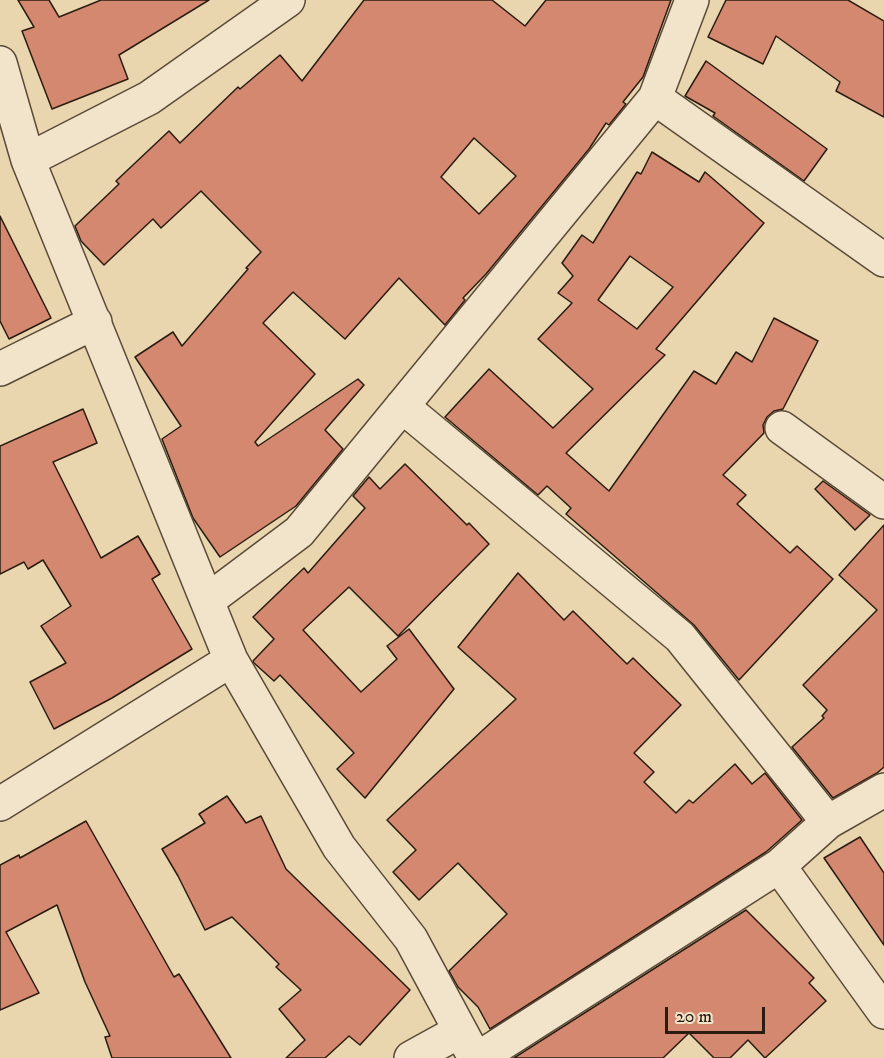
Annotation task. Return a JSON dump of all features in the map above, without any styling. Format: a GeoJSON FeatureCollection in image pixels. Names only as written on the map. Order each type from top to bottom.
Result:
{"type":"FeatureCollection","features":[{"type":"Feature","properties":{"kind":"street"},"geometry":{"type":"LineString","coordinates":[[28,160],[149,98],[288,0]]}},
{"type":"Feature","properties":{"kind":"street"},"geometry":{"type":"LineString","coordinates":[[207,601],[299,532],[656,98],[692,0]]}},
{"type":"Feature","properties":{"kind":"street"},"geometry":{"type":"LineString","coordinates":[[0,63],[28,160],[231,660],[339,847],[411,939],[471,1049]]}},
{"type":"Feature","properties":{"kind":"street"},"geometry":{"type":"LineString","coordinates":[[656,98],[884,260]]}},
{"type":"Feature","properties":{"kind":"street"},"geometry":{"type":"LineString","coordinates":[[0,369],[94,322]]}},
{"type":"Feature","properties":{"kind":"street"},"geometry":{"type":"LineString","coordinates":[[402,406],[680,637],[828,822]]}},
{"type":"Feature","properties":{"kind":"street"},"geometry":{"type":"LineString","coordinates":[[782,428],[884,502]]}},
{"type":"Feature","properties":{"kind":"street"},"geometry":{"type":"LineString","coordinates":[[0,804],[231,660]]}},
{"type":"Feature","properties":{"kind":"street"},"geometry":{"type":"LineString","coordinates":[[411,1058],[471,1049],[779,866],[828,822],[884,790]]}},
{"type":"Feature","properties":{"kind":"street"},"geometry":{"type":"LineString","coordinates":[[779,866],[884,1011]]}},
{"type":"Feature","properties":{"kind":"building"},"geometry":{"type":"Polygon","coordinates":[[[18,0],[49,0],[59,17],[101,0],[209,0],[119,55],[128,79],[52,109],[22,31],[34,27],[18,0]]]}},
{"type":"Feature","properties":{"kind":"building"},"geometry":{"type":"Polygon","coordinates":[[[364,0],[492,0],[525,26],[546,0],[671,0],[643,77],[623,102],[626,104],[609,125],[606,123],[589,149],[486,274],[463,298],[465,300],[445,325],[399,278],[345,339],[293,292],[263,323],[315,374],[255,442],[258,446],[358,379],[364,385],[325,430],[343,449],[296,506],[220,557],[193,518],[162,439],[181,426],[135,357],[173,332],[182,346],[261,252],[201,191],[161,228],[153,219],[104,265],[81,241],[75,226],[119,184],[116,181],[169,131],[180,143],[238,87],[240,89],[280,55],[302,81],[364,0]],[[474,138],[441,177],[479,214],[516,176],[474,138]]]}},
{"type":"Feature","properties":{"kind":"building"},"geometry":{"type":"Polygon","coordinates":[[[726,0],[848,0],[884,21],[884,117],[836,91],[840,82],[776,36],[763,64],[708,37],[726,0]]]}},
{"type":"Feature","properties":{"kind":"building"},"geometry":{"type":"Polygon","coordinates":[[[706,61],[827,149],[804,181],[713,116],[715,113],[685,96],[706,61]]]}},
{"type":"Feature","properties":{"kind":"building"},"geometry":{"type":"Polygon","coordinates":[[[652,152],[699,182],[705,172],[764,223],[656,349],[665,355],[566,453],[609,491],[694,371],[716,384],[736,352],[752,362],[774,318],[818,341],[783,409],[774,411],[767,417],[763,425],[764,433],[723,475],[746,495],[737,504],[790,553],[797,546],[833,579],[739,680],[694,625],[566,514],[571,508],[547,486],[538,495],[445,417],[489,369],[553,428],[593,389],[538,339],[572,303],[558,293],[573,276],[562,263],[582,235],[593,243],[637,172],[641,174],[652,152]],[[630,256],[598,300],[637,329],[673,287],[630,256]]]}},
{"type":"Feature","properties":{"kind":"building"},"geometry":{"type":"Polygon","coordinates":[[[0,216],[51,318],[9,339],[0,321],[0,216]]]}},
{"type":"Feature","properties":{"kind":"building"},"geometry":{"type":"Polygon","coordinates":[[[83,409],[97,443],[53,462],[101,558],[138,536],[160,574],[152,579],[192,649],[112,698],[54,729],[30,682],[66,663],[41,626],[71,606],[43,560],[28,569],[24,562],[0,574],[0,446],[83,409]]]}},
{"type":"Feature","properties":{"kind":"building"},"geometry":{"type":"Polygon","coordinates":[[[405,464],[489,544],[398,636],[349,587],[303,630],[361,692],[397,659],[387,646],[409,629],[454,689],[365,798],[337,769],[354,753],[280,675],[274,681],[254,663],[253,661],[274,639],[253,617],[304,568],[308,573],[365,508],[353,496],[369,477],[380,489],[405,464]]]}},
{"type":"Feature","properties":{"kind":"building"},"geometry":{"type":"Polygon","coordinates":[[[823,481],[870,515],[855,530],[815,489],[823,481]]]}},
{"type":"Feature","properties":{"kind":"building"},"geometry":{"type":"Polygon","coordinates":[[[884,525],[884,767],[833,798],[792,747],[824,718],[822,716],[827,710],[803,685],[877,610],[839,575],[884,525]]]}},
{"type":"Feature","properties":{"kind":"building"},"geometry":{"type":"Polygon","coordinates":[[[518,573],[564,620],[573,611],[627,664],[633,658],[681,705],[634,753],[654,772],[644,782],[676,813],[689,800],[693,803],[735,764],[752,784],[765,773],[802,820],[766,852],[490,1029],[478,1007],[458,987],[449,971],[507,914],[458,863],[419,900],[393,872],[416,850],[387,820],[516,699],[458,647],[518,573]]]}},
{"type":"Feature","properties":{"kind":"building"},"geometry":{"type":"Polygon","coordinates":[[[227,796],[246,823],[261,816],[286,869],[410,990],[360,1045],[349,1036],[325,1058],[286,1058],[305,1040],[279,1009],[301,990],[276,967],[279,964],[232,917],[205,930],[162,849],[205,823],[199,814],[227,796]]]}},
{"type":"Feature","properties":{"kind":"building"},"geometry":{"type":"Polygon","coordinates":[[[86,821],[174,977],[179,974],[231,1058],[112,1058],[105,1037],[110,1036],[85,982],[57,905],[6,932],[39,993],[0,1010],[0,865],[19,855],[20,858],[86,821]]]}},
{"type":"Feature","properties":{"kind":"building"},"geometry":{"type":"Polygon","coordinates":[[[860,837],[884,873],[884,945],[824,858],[860,837]]]}},
{"type":"Feature","properties":{"kind":"building"},"geometry":{"type":"Polygon","coordinates":[[[746,910],[814,978],[809,983],[826,1001],[765,1058],[748,1040],[730,1058],[714,1058],[689,1033],[663,1058],[514,1058],[746,910]]]}}]}
